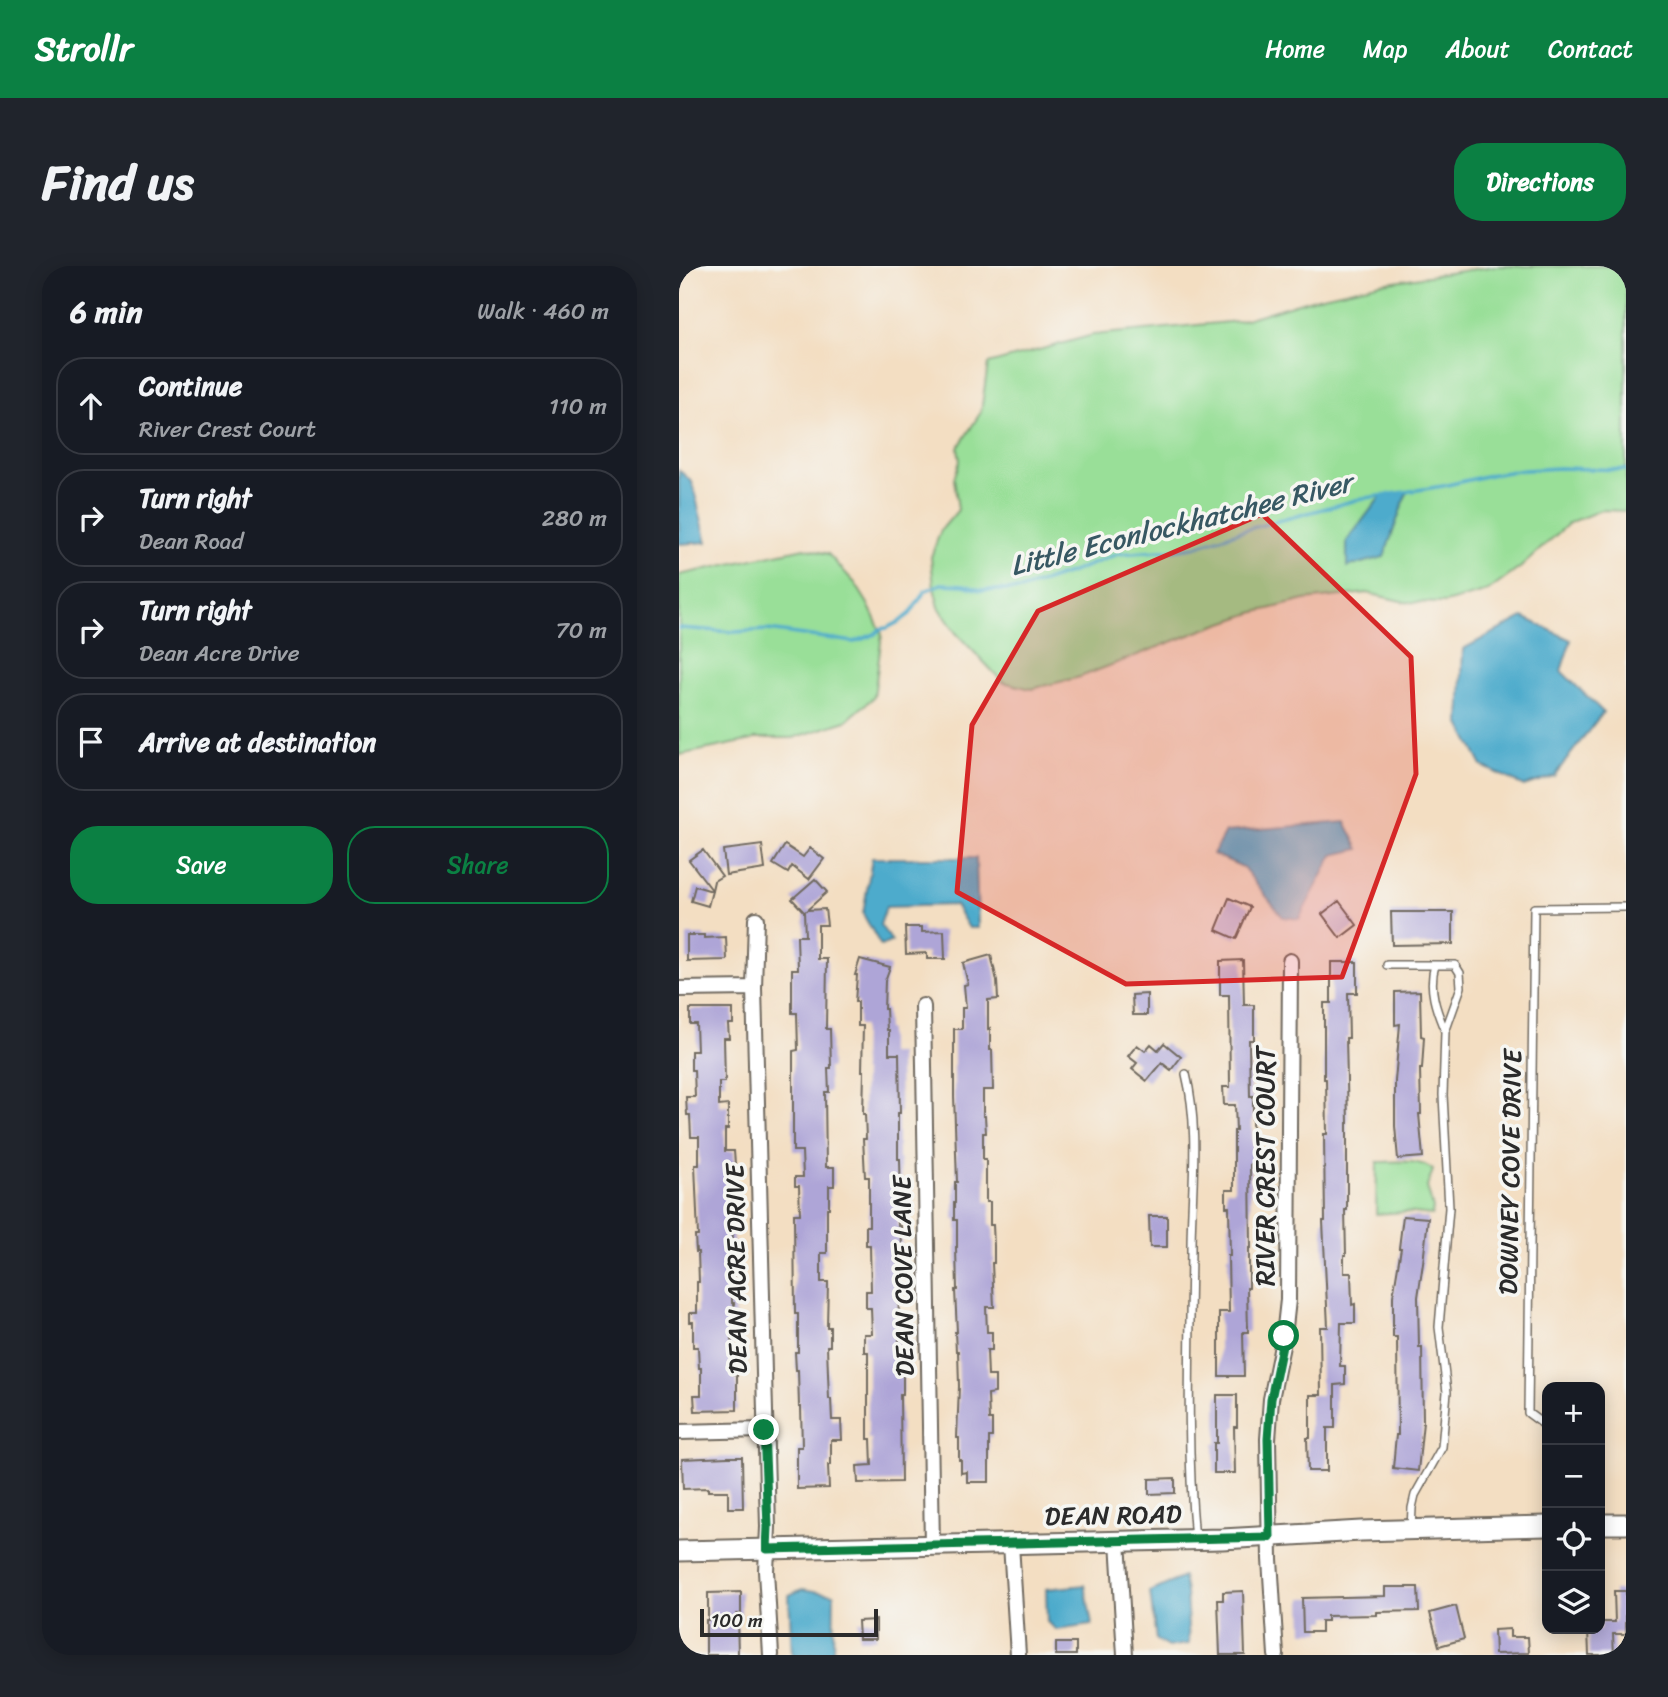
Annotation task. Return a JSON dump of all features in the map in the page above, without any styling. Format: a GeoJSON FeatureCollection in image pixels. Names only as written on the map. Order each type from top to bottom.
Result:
{"type":"FeatureCollection","features":[{"type":"Feature","properties":{"kind":"main road"},"geometry":{"type":"LineString","coordinates":[[1605,1524],[1626,1524]]}},
{"type":"Feature","properties":{"kind":"main road","name":"DEAN ROAD"},"geometry":{"type":"LineString","coordinates":[[679,1551],[1195,1540],[1361,1531],[1542,1526]]}},
{"type":"Feature","properties":{"kind":"street","name":"DEAN ACRE DRIVE"},"geometry":{"type":"LineString","coordinates":[[755,919],[754,988],[768,1527],[766,1571],[771,1655]]}},
{"type":"Feature","properties":{"kind":"street","name":"RIVER CREST COURT"},"geometry":{"type":"LineString","coordinates":[[1276,1655],[1268,1439],[1271,1399],[1284,1336],[1288,1300],[1290,961]]}},
{"type":"Feature","properties":{"kind":"street"},"geometry":{"type":"LineString","coordinates":[[679,989],[754,988]]}},
{"type":"Feature","properties":{"kind":"street","name":"DEAN COVE LANE"},"geometry":{"type":"LineString","coordinates":[[923,1006],[932,1546]]}},
{"type":"Feature","properties":{"kind":"street"},"geometry":{"type":"LineString","coordinates":[[679,1432],[764,1430]]}},
{"type":"Feature","properties":{"kind":"street"},"geometry":{"type":"LineString","coordinates":[[1118,1542],[1125,1655]]}},
{"type":"Feature","properties":{"kind":"street"},"geometry":{"type":"LineString","coordinates":[[1011,1544],[1018,1655]]}},
{"type":"Feature","properties":{"kind":"lane","name":"DOWNEY COVE DRIVE"},"geometry":{"type":"LineString","coordinates":[[1542,1423],[1528,1413],[1534,908],[1626,907]]}},
{"type":"Feature","properties":{"kind":"lane"},"geometry":{"type":"LineString","coordinates":[[1387,965],[1455,965],[1460,973],[1461,987],[1445,1032],[1443,1095],[1449,1208],[1439,1327],[1447,1392],[1442,1447],[1415,1495],[1411,1530]]}},
{"type":"Feature","properties":{"kind":"lane"},"geometry":{"type":"LineString","coordinates":[[1435,965],[1431,979],[1436,1007],[1445,1032]]}},
{"type":"Feature","properties":{"kind":"lane"},"geometry":{"type":"LineString","coordinates":[[1187,1074],[1192,1097],[1193,1141],[1190,1410],[1195,1540]]}},
{"type":"Feature","properties":{"kind":"highlighted area"},"geometry":{"type":"Polygon","coordinates":[[[1262,514],[1411,657],[1416,774],[1342,977],[1126,984],[957,892],[972,725],[1038,611],[1262,514]]]}},
{"type":"Feature","properties":{"kind":"green space"},"geometry":{"type":"Polygon","coordinates":[[[1495,266],[1626,266],[1626,511],[1601,510],[1569,523],[1521,567],[1488,591],[1445,603],[1405,602],[1367,593],[1305,600],[1252,613],[1080,677],[1031,689],[1003,682],[956,633],[939,607],[931,557],[941,530],[958,510],[954,478],[960,461],[958,448],[981,412],[988,364],[1093,335],[1239,321],[1318,297],[1381,283],[1495,266]]]}},
{"type":"Feature","properties":{"kind":"green space"},"geometry":{"type":"Polygon","coordinates":[[[804,548],[828,554],[855,583],[868,604],[882,634],[874,697],[846,721],[793,738],[755,738],[679,755],[679,575],[804,548]]]}},
{"type":"Feature","properties":{"kind":"green space"},"geometry":{"type":"Polygon","coordinates":[[[1377,1162],[1414,1162],[1433,1170],[1427,1187],[1433,1208],[1432,1215],[1404,1212],[1376,1214],[1377,1162]]]}},
{"type":"Feature","properties":{"kind":"water"},"geometry":{"type":"Polygon","coordinates":[[[679,470],[692,482],[707,542],[679,544],[679,470]]]}},
{"type":"Feature","properties":{"kind":"water"},"geometry":{"type":"Polygon","coordinates":[[[1407,492],[1384,557],[1347,567],[1347,541],[1381,496],[1407,492]]]}},
{"type":"Feature","properties":{"kind":"water"},"geometry":{"type":"Polygon","coordinates":[[[1523,617],[1571,640],[1561,671],[1603,712],[1554,776],[1524,786],[1482,766],[1460,724],[1463,649],[1523,617]]]}},
{"type":"Feature","properties":{"kind":"water"},"geometry":{"type":"Polygon","coordinates":[[[1345,822],[1359,849],[1333,855],[1299,919],[1283,917],[1243,867],[1213,854],[1225,832],[1345,822]]]}},
{"type":"Feature","properties":{"kind":"water"},"geometry":{"type":"Polygon","coordinates":[[[872,858],[976,858],[978,928],[969,928],[955,905],[886,907],[880,925],[892,941],[881,946],[863,914],[872,858]]]}},
{"type":"Feature","properties":{"kind":"water"},"geometry":{"type":"Polygon","coordinates":[[[1183,1577],[1189,1644],[1168,1647],[1156,1640],[1150,1592],[1183,1577]]]}},
{"type":"Feature","properties":{"kind":"water"},"geometry":{"type":"Polygon","coordinates":[[[1085,1585],[1092,1625],[1057,1630],[1047,1622],[1046,1589],[1085,1585]]]}},
{"type":"Feature","properties":{"kind":"water"},"geometry":{"type":"Polygon","coordinates":[[[802,1589],[834,1594],[833,1655],[792,1655],[789,1595],[802,1589]]]}},
{"type":"Feature","properties":{"kind":"building"},"geometry":{"type":"Polygon","coordinates":[[[762,845],[765,869],[726,875],[723,850],[762,845]]]}},
{"type":"Feature","properties":{"kind":"building"},"geometry":{"type":"Polygon","coordinates":[[[785,845],[803,857],[810,848],[824,859],[809,879],[792,866],[788,873],[773,864],[785,845]]]}},
{"type":"Feature","properties":{"kind":"building"},"geometry":{"type":"Polygon","coordinates":[[[703,850],[722,876],[714,881],[712,890],[689,860],[703,850]]]}},
{"type":"Feature","properties":{"kind":"building"},"geometry":{"type":"Polygon","coordinates":[[[815,879],[827,892],[807,910],[825,909],[827,925],[818,925],[818,959],[827,959],[826,1029],[830,1029],[831,1068],[828,1068],[829,1092],[825,1092],[826,1167],[834,1167],[834,1186],[829,1186],[827,1208],[827,1253],[821,1253],[821,1282],[828,1282],[829,1399],[832,1420],[841,1420],[842,1440],[831,1440],[829,1488],[797,1489],[797,1447],[802,1447],[795,1352],[798,1352],[798,1314],[795,1314],[794,1214],[800,1214],[799,1186],[795,1186],[795,1177],[803,1177],[802,1151],[793,1151],[793,1051],[798,1050],[797,1013],[792,1013],[792,969],[798,969],[797,936],[805,936],[804,912],[792,899],[815,879]]]}},
{"type":"Feature","properties":{"kind":"building"},"geometry":{"type":"Polygon","coordinates":[[[695,886],[712,891],[708,906],[691,901],[695,886]]]}},
{"type":"Feature","properties":{"kind":"building"},"geometry":{"type":"Polygon","coordinates":[[[1229,898],[1250,907],[1236,939],[1216,930],[1229,898]]]}},
{"type":"Feature","properties":{"kind":"building"},"geometry":{"type":"Polygon","coordinates":[[[1339,901],[1357,925],[1340,938],[1322,914],[1339,901]]]}},
{"type":"Feature","properties":{"kind":"building"},"geometry":{"type":"Polygon","coordinates":[[[1391,912],[1453,912],[1453,944],[1392,945],[1391,912]]]}},
{"type":"Feature","properties":{"kind":"building"},"geometry":{"type":"Polygon","coordinates":[[[905,927],[922,927],[922,932],[944,931],[945,959],[927,959],[927,953],[906,954],[905,927]]]}},
{"type":"Feature","properties":{"kind":"building"},"geometry":{"type":"Polygon","coordinates":[[[687,935],[704,935],[704,938],[726,937],[727,960],[687,961],[687,935]]]}},
{"type":"Feature","properties":{"kind":"building"},"geometry":{"type":"Polygon","coordinates":[[[991,955],[998,999],[988,1000],[993,1090],[983,1090],[986,1133],[983,1133],[983,1159],[986,1159],[986,1202],[990,1202],[990,1225],[993,1225],[994,1307],[986,1307],[987,1332],[992,1332],[992,1350],[987,1350],[988,1376],[995,1376],[995,1393],[988,1394],[989,1420],[992,1420],[992,1437],[989,1437],[989,1482],[967,1482],[967,1472],[961,1473],[957,1438],[959,1386],[955,1332],[957,1220],[954,1220],[954,1203],[957,1182],[954,1029],[962,1029],[962,1008],[966,1008],[964,985],[968,984],[963,963],[991,955]]]}},
{"type":"Feature","properties":{"kind":"building"},"geometry":{"type":"Polygon","coordinates":[[[860,959],[890,967],[885,981],[884,1009],[889,1030],[889,1054],[899,1054],[898,1159],[901,1200],[898,1200],[898,1226],[901,1226],[902,1245],[899,1245],[898,1264],[899,1355],[903,1355],[903,1394],[900,1394],[901,1482],[858,1483],[857,1466],[872,1465],[871,1439],[868,1439],[868,1352],[864,1352],[864,1334],[872,1334],[871,1308],[866,1308],[866,1291],[871,1291],[870,1245],[866,1245],[866,1226],[869,1226],[869,1177],[865,1177],[863,1139],[866,1139],[863,1114],[863,1026],[858,1026],[858,1002],[855,1002],[855,975],[860,959]]]}},
{"type":"Feature","properties":{"kind":"building"},"geometry":{"type":"Polygon","coordinates":[[[1243,960],[1244,1005],[1254,1005],[1254,1040],[1249,1040],[1250,1096],[1253,1096],[1253,1164],[1250,1164],[1248,1332],[1243,1332],[1244,1376],[1219,1376],[1219,1312],[1229,1312],[1229,1207],[1226,1207],[1226,1190],[1234,1190],[1236,1131],[1235,1105],[1224,1105],[1223,1087],[1230,1087],[1229,995],[1220,995],[1220,961],[1243,960]]]}},
{"type":"Feature","properties":{"kind":"building"},"geometry":{"type":"Polygon","coordinates":[[[1331,962],[1357,962],[1357,993],[1348,993],[1349,1038],[1346,1038],[1348,1123],[1344,1255],[1344,1273],[1351,1273],[1355,1323],[1341,1323],[1340,1366],[1345,1366],[1345,1384],[1335,1385],[1335,1428],[1327,1428],[1327,1471],[1308,1471],[1310,1395],[1321,1395],[1320,1327],[1328,1327],[1323,1221],[1324,1134],[1327,1134],[1324,1003],[1331,1003],[1331,962]]]}},
{"type":"Feature","properties":{"kind":"building"},"geometry":{"type":"Polygon","coordinates":[[[1420,991],[1421,1036],[1424,1037],[1419,1114],[1423,1157],[1398,1159],[1395,1081],[1400,1024],[1395,1025],[1395,992],[1420,991]]]}},
{"type":"Feature","properties":{"kind":"building"},"geometry":{"type":"Polygon","coordinates":[[[1147,994],[1147,1015],[1133,1015],[1132,995],[1147,994]]]}},
{"type":"Feature","properties":{"kind":"building"},"geometry":{"type":"Polygon","coordinates":[[[690,1009],[733,1009],[733,1024],[728,1024],[729,1038],[724,1038],[725,1082],[719,1082],[719,1106],[728,1105],[725,1151],[734,1151],[735,1164],[735,1182],[731,1182],[734,1275],[732,1303],[735,1321],[732,1321],[732,1374],[737,1374],[737,1410],[695,1411],[694,1395],[701,1395],[701,1368],[698,1347],[693,1347],[693,1322],[690,1322],[690,1313],[697,1313],[699,1282],[695,1236],[698,1236],[695,1165],[699,1165],[699,1137],[691,1137],[690,1115],[687,1115],[686,1097],[695,1097],[691,1051],[697,1051],[696,1024],[690,1024],[690,1009]]]}},
{"type":"Feature","properties":{"kind":"building"},"geometry":{"type":"Polygon","coordinates":[[[1164,1043],[1181,1057],[1171,1070],[1162,1063],[1147,1081],[1132,1069],[1137,1063],[1128,1056],[1137,1045],[1145,1051],[1151,1044],[1158,1050],[1164,1043]]]}},
{"type":"Feature","properties":{"kind":"building"},"geometry":{"type":"Polygon","coordinates":[[[1149,1216],[1167,1216],[1167,1247],[1150,1247],[1149,1216]]]}},
{"type":"Feature","properties":{"kind":"building"},"geometry":{"type":"Polygon","coordinates":[[[1403,1216],[1428,1218],[1418,1297],[1423,1422],[1418,1471],[1393,1468],[1398,1435],[1397,1337],[1393,1337],[1393,1296],[1403,1216]]]}},
{"type":"Feature","properties":{"kind":"building"},"geometry":{"type":"Polygon","coordinates":[[[1217,1395],[1237,1395],[1237,1427],[1234,1427],[1235,1473],[1214,1473],[1217,1395]]]}},
{"type":"Feature","properties":{"kind":"building"},"geometry":{"type":"Polygon","coordinates":[[[742,1457],[743,1508],[728,1508],[728,1491],[708,1491],[708,1488],[683,1489],[682,1459],[742,1457]]]}},
{"type":"Feature","properties":{"kind":"building"},"geometry":{"type":"Polygon","coordinates":[[[1175,1478],[1175,1493],[1149,1494],[1149,1479],[1175,1478]]]}},
{"type":"Feature","properties":{"kind":"building"},"geometry":{"type":"Polygon","coordinates":[[[1385,1587],[1418,1587],[1419,1611],[1327,1616],[1327,1621],[1321,1621],[1321,1632],[1303,1632],[1302,1598],[1385,1596],[1385,1587]]]}},
{"type":"Feature","properties":{"kind":"building"},"geometry":{"type":"Polygon","coordinates":[[[1243,1591],[1245,1655],[1220,1655],[1218,1600],[1223,1600],[1223,1592],[1243,1591]]]}},
{"type":"Feature","properties":{"kind":"building"},"geometry":{"type":"Polygon","coordinates":[[[1614,1591],[1626,1591],[1626,1634],[1613,1634],[1614,1655],[1589,1655],[1588,1634],[1605,1634],[1605,1622],[1615,1622],[1614,1591]]]}},
{"type":"Feature","properties":{"kind":"building"},"geometry":{"type":"Polygon","coordinates":[[[741,1592],[741,1614],[737,1614],[738,1655],[706,1655],[708,1593],[741,1592]]]}},
{"type":"Feature","properties":{"kind":"building"},"geometry":{"type":"Polygon","coordinates":[[[1456,1606],[1464,1639],[1439,1646],[1430,1613],[1456,1606]]]}},
{"type":"Feature","properties":{"kind":"building"},"geometry":{"type":"Polygon","coordinates":[[[876,1620],[876,1639],[859,1639],[858,1621],[876,1620]]]}},
{"type":"Feature","properties":{"kind":"building"},"geometry":{"type":"Polygon","coordinates":[[[1510,1629],[1510,1637],[1528,1637],[1529,1653],[1495,1654],[1494,1630],[1510,1629]]]}},
{"type":"Feature","properties":{"kind":"building"},"geometry":{"type":"Polygon","coordinates":[[[1056,1643],[1076,1643],[1076,1655],[1056,1655],[1056,1643]]]}},
{"type":"Feature","properties":{"kind":"waterway","name":"Little Econlockhatchee River"},"geometry":{"type":"LineString","coordinates":[[679,628],[734,632],[768,630],[854,642],[899,622],[910,614],[925,591],[941,584],[964,585],[980,590],[1020,590],[1118,554],[1194,547],[1241,531],[1360,499],[1525,470],[1626,470]]}},
{"type":"Feature","properties":{"kind":"route"},"geometry":{"type":"LineString","coordinates":[[764,1430],[767,1549],[1270,1537],[1268,1439],[1271,1399],[1284,1336]]}}]}
